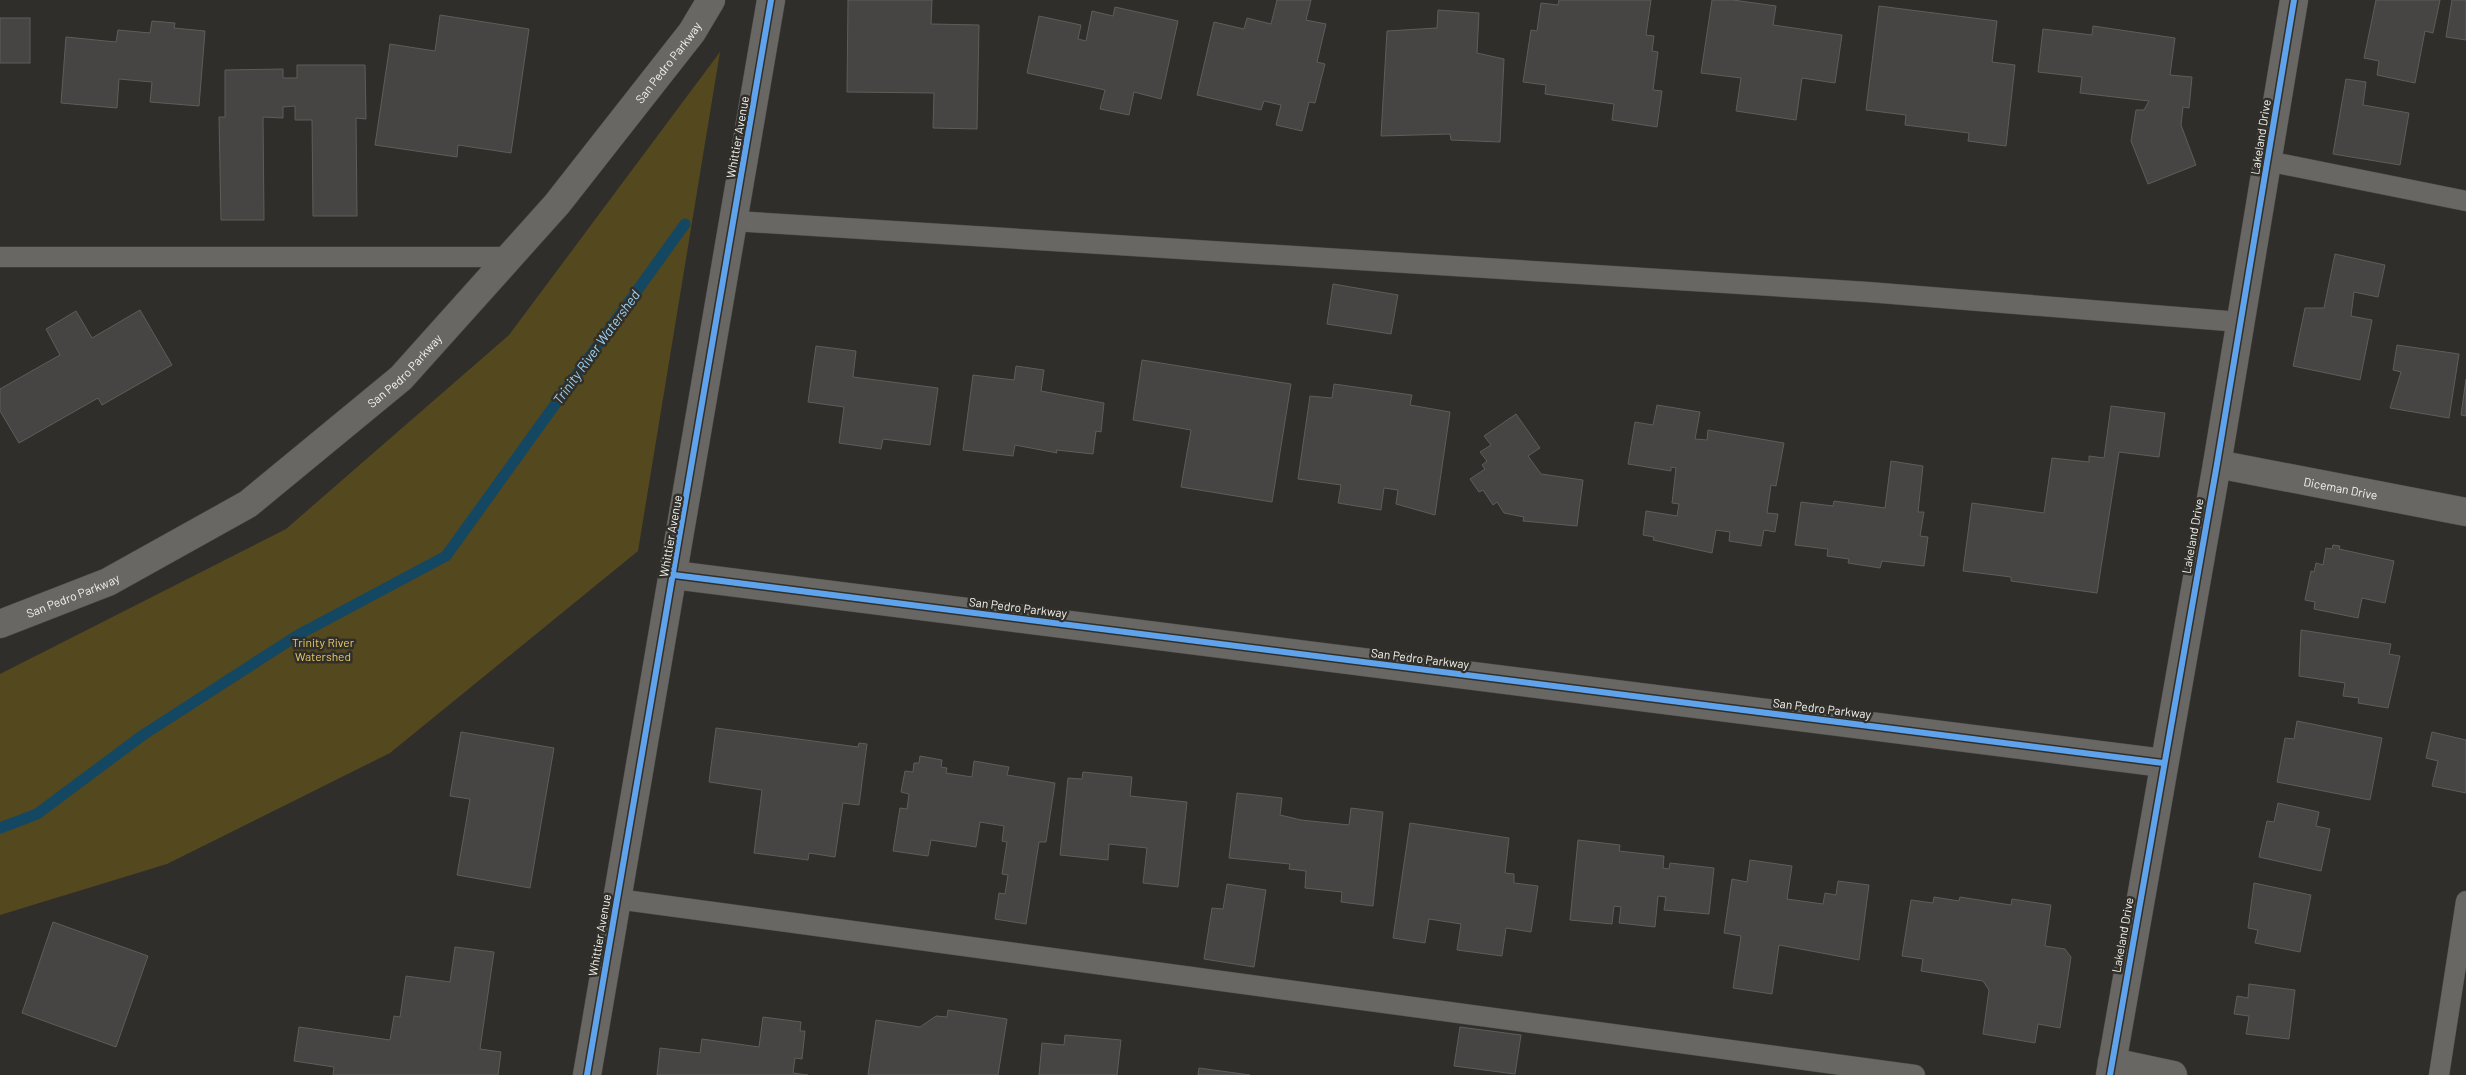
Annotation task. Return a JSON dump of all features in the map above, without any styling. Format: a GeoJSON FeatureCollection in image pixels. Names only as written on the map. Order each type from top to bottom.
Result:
{"type":"FeatureCollection","features":[{"type":"Feature","properties":{"kind":"street","name":"San Pedro Parkway"},"geometry":{"type":"LineString","coordinates":[[0,624],[108,582],[248,504],[401,378],[557,204],[692,32],[711,0]]}},
{"type":"Feature","properties":{"kind":"street","name":"Whittier Avenue"},"geometry":{"type":"LineString","coordinates":[[587,1075],[771,0]]}},
{"type":"Feature","properties":{"kind":"street","name":"Lakeland Drive"},"geometry":{"type":"LineString","coordinates":[[2111,1069],[2268,161],[2294,0]]}},
{"type":"Feature","properties":{"kind":"street","name":"Diceman Drive"},"geometry":{"type":"LineString","coordinates":[[2216,464],[2466,512]]}},
{"type":"Feature","properties":{"kind":"street","name":"San Pedro Parkway"},"geometry":{"type":"LineString","coordinates":[[674,575],[2163,763]]}},
{"type":"Feature","properties":{"kind":"street"},"geometry":{"type":"LineString","coordinates":[[2111,1069],[2173,1075]]}},
{"type":"Feature","properties":{"kind":"lane"},"geometry":{"type":"LineString","coordinates":[[2268,161],[2466,201]]}},
{"type":"Feature","properties":{"kind":"lane"},"geometry":{"type":"LineString","coordinates":[[734,221],[1868,292],[2240,322]]}},
{"type":"Feature","properties":{"kind":"lane"},"geometry":{"type":"LineString","coordinates":[[0,257],[510,257]]}},
{"type":"Feature","properties":{"kind":"lane"},"geometry":{"type":"LineString","coordinates":[[617,899],[1915,1075]]}},
{"type":"Feature","properties":{"kind":"lane"},"geometry":{"type":"LineString","coordinates":[[2439,1075],[2466,901]]}},
{"type":"Feature","properties":{"kind":"green space","name":"Trinity River Watershed"},"geometry":{"type":"Polygon","coordinates":[[[720,52],[638,551],[390,753],[167,864],[0,915],[0,674],[286,529],[509,335],[720,52]]]}},
{"type":"Feature","properties":{"kind":"building"},"geometry":{"type":"Polygon","coordinates":[[[848,0],[932,0],[931,24],[979,25],[977,129],[933,128],[934,93],[847,92],[848,0]]]}},
{"type":"Feature","properties":{"kind":"building"},"geometry":{"type":"Polygon","coordinates":[[[1277,0],[1311,0],[1306,20],[1326,24],[1317,62],[1325,64],[1315,103],[1309,102],[1302,131],[1276,125],[1281,105],[1264,101],[1261,110],[1197,95],[1214,22],[1244,29],[1247,18],[1271,24],[1277,0]]]}},
{"type":"Feature","properties":{"kind":"building"},"geometry":{"type":"Polygon","coordinates":[[[1559,0],[1651,0],[1646,35],[1654,36],[1652,51],[1658,52],[1653,90],[1662,91],[1657,127],[1612,120],[1614,104],[1545,94],[1546,85],[1523,82],[1531,30],[1537,31],[1541,3],[1558,5],[1559,0]]]}},
{"type":"Feature","properties":{"kind":"building"},"geometry":{"type":"Polygon","coordinates":[[[1712,0],[1733,0],[1776,6],[1773,25],[1842,35],[1835,83],[1802,78],[1796,120],[1736,111],[1741,78],[1701,73],[1712,0]]]}},
{"type":"Feature","properties":{"kind":"building"},"geometry":{"type":"Polygon","coordinates":[[[2376,0],[2440,0],[2433,33],[2425,31],[2415,83],[2377,75],[2379,61],[2364,58],[2376,0]]]}},
{"type":"Feature","properties":{"kind":"building"},"geometry":{"type":"Polygon","coordinates":[[[2452,0],[2466,0],[2466,40],[2446,37],[2452,0]]]}},
{"type":"Feature","properties":{"kind":"building"},"geometry":{"type":"Polygon","coordinates":[[[1879,6],[1997,21],[1992,62],[2015,65],[2006,146],[1968,141],[1969,133],[1905,125],[1906,115],[1866,110],[1879,6]]]}},
{"type":"Feature","properties":{"kind":"building"},"geometry":{"type":"Polygon","coordinates":[[[1115,7],[1178,21],[1161,99],[1134,92],[1129,115],[1100,109],[1105,90],[1027,73],[1039,16],[1081,25],[1078,39],[1086,41],[1092,11],[1113,16],[1115,7]]]}},
{"type":"Feature","properties":{"kind":"building"},"geometry":{"type":"Polygon","coordinates":[[[1438,10],[1479,13],[1477,53],[1504,59],[1500,142],[1451,140],[1450,134],[1381,136],[1387,31],[1437,28],[1438,10]]]}},
{"type":"Feature","properties":{"kind":"building"},"geometry":{"type":"Polygon","coordinates":[[[440,15],[529,29],[511,153],[458,145],[457,157],[375,145],[390,44],[435,51],[440,15]]]}},
{"type":"Feature","properties":{"kind":"building"},"geometry":{"type":"Polygon","coordinates":[[[0,18],[30,18],[30,63],[0,63],[0,18]]]}},
{"type":"Feature","properties":{"kind":"building"},"geometry":{"type":"Polygon","coordinates":[[[152,21],[175,23],[174,28],[205,31],[199,106],[150,102],[152,82],[119,79],[117,108],[61,103],[66,37],[116,42],[118,30],[150,33],[152,21]]]}},
{"type":"Feature","properties":{"kind":"building"},"geometry":{"type":"Polygon","coordinates":[[[2093,26],[2175,38],[2170,75],[2192,77],[2189,108],[2183,107],[2181,125],[2196,165],[2148,184],[2131,141],[2136,110],[2144,110],[2149,101],[2080,93],[2082,77],[2038,72],[2043,29],[2092,35],[2093,26]]]}},
{"type":"Feature","properties":{"kind":"building"},"geometry":{"type":"Polygon","coordinates":[[[297,65],[365,65],[366,119],[356,118],[357,216],[313,216],[312,120],[295,120],[295,106],[283,107],[283,118],[263,117],[264,220],[221,220],[219,117],[225,117],[225,70],[283,69],[283,78],[297,78],[297,65]]]}},
{"type":"Feature","properties":{"kind":"building"},"geometry":{"type":"Polygon","coordinates":[[[2346,79],[2366,82],[2363,105],[2409,113],[2400,165],[2333,154],[2346,79]]]}},
{"type":"Feature","properties":{"kind":"building"},"geometry":{"type":"Polygon","coordinates":[[[2335,254],[2385,265],[2378,297],[2354,292],[2351,316],[2372,320],[2360,380],[2293,366],[2305,308],[2324,308],[2335,254]]]}},
{"type":"Feature","properties":{"kind":"building"},"geometry":{"type":"Polygon","coordinates":[[[1333,284],[1398,295],[1391,334],[1327,324],[1333,284]]]}},
{"type":"Feature","properties":{"kind":"building"},"geometry":{"type":"Polygon","coordinates":[[[140,310],[172,365],[102,405],[98,398],[19,443],[0,411],[0,389],[60,355],[46,329],[76,311],[92,338],[140,310]]]}},
{"type":"Feature","properties":{"kind":"building"},"geometry":{"type":"Polygon","coordinates":[[[2397,345],[2459,354],[2449,418],[2390,408],[2401,372],[2393,370],[2397,345]]]}},
{"type":"Feature","properties":{"kind":"building"},"geometry":{"type":"Polygon","coordinates":[[[816,346],[856,351],[853,377],[938,388],[930,445],[883,439],[881,449],[839,443],[844,407],[808,402],[816,346]]]}},
{"type":"Feature","properties":{"kind":"building"},"geometry":{"type":"Polygon","coordinates":[[[1142,360],[1291,384],[1272,502],[1181,487],[1191,430],[1133,420],[1142,360]]]}},
{"type":"Feature","properties":{"kind":"building"},"geometry":{"type":"Polygon","coordinates":[[[1016,366],[1044,370],[1041,391],[1104,403],[1101,432],[1096,431],[1093,454],[1056,450],[1057,453],[1015,445],[1013,456],[963,450],[973,375],[1014,380],[1016,366]]]}},
{"type":"Feature","properties":{"kind":"building"},"geometry":{"type":"Polygon","coordinates":[[[2466,379],[2466,416],[2461,415],[2466,379]]]}},
{"type":"Feature","properties":{"kind":"building"},"geometry":{"type":"Polygon","coordinates":[[[1334,384],[1412,395],[1410,405],[1450,412],[1435,515],[1396,504],[1398,490],[1384,488],[1381,510],[1338,503],[1341,485],[1298,479],[1310,396],[1332,398],[1334,384]]]}},
{"type":"Feature","properties":{"kind":"building"},"geometry":{"type":"Polygon","coordinates":[[[1657,405],[1700,412],[1695,439],[1707,440],[1708,430],[1784,443],[1776,486],[1771,485],[1767,513],[1778,514],[1775,532],[1764,530],[1761,546],[1729,541],[1730,532],[1716,530],[1712,553],[1653,540],[1654,537],[1643,535],[1646,511],[1677,516],[1679,504],[1672,503],[1676,468],[1671,467],[1671,471],[1628,464],[1635,422],[1653,425],[1657,405]]]}},
{"type":"Feature","properties":{"kind":"building"},"geometry":{"type":"Polygon","coordinates":[[[2111,406],[2165,413],[2159,457],[2119,452],[2097,593],[2011,581],[2011,577],[1963,571],[1972,503],[2044,513],[2052,458],[2089,462],[2089,456],[2104,458],[2111,406]]]}},
{"type":"Feature","properties":{"kind":"building"},"geometry":{"type":"Polygon","coordinates":[[[1516,414],[1540,448],[1528,456],[1541,474],[1583,480],[1577,526],[1523,521],[1524,517],[1504,513],[1497,502],[1493,505],[1483,490],[1479,492],[1470,479],[1485,469],[1482,465],[1487,461],[1480,452],[1491,445],[1484,436],[1516,414]]]}},
{"type":"Feature","properties":{"kind":"building"},"geometry":{"type":"Polygon","coordinates":[[[1891,461],[1923,466],[1918,512],[1924,512],[1920,536],[1928,537],[1924,566],[1882,561],[1880,568],[1848,563],[1849,559],[1827,556],[1828,549],[1795,545],[1801,502],[1833,506],[1834,501],[1885,508],[1891,461]]]}},
{"type":"Feature","properties":{"kind":"building"},"geometry":{"type":"Polygon","coordinates":[[[2333,545],[2340,546],[2339,549],[2394,561],[2385,603],[2362,598],[2358,618],[2314,609],[2315,602],[2305,600],[2311,571],[2314,572],[2316,563],[2323,565],[2326,548],[2332,549],[2333,545]]]}},
{"type":"Feature","properties":{"kind":"building"},"geometry":{"type":"Polygon","coordinates":[[[2301,630],[2391,644],[2389,654],[2400,656],[2388,708],[2358,703],[2359,698],[2343,696],[2345,683],[2299,676],[2301,630]]]}},
{"type":"Feature","properties":{"kind":"building"},"geometry":{"type":"Polygon","coordinates":[[[2297,721],[2382,738],[2370,800],[2277,782],[2285,738],[2294,739],[2297,721]]]}},
{"type":"Feature","properties":{"kind":"building"},"geometry":{"type":"Polygon","coordinates":[[[716,728],[858,747],[859,743],[867,744],[859,805],[843,803],[835,857],[809,853],[808,860],[754,853],[762,790],[709,782],[716,728]]]}},
{"type":"Feature","properties":{"kind":"building"},"geometry":{"type":"Polygon","coordinates":[[[461,732],[554,748],[530,888],[457,875],[470,799],[450,796],[461,732]]]}},
{"type":"Feature","properties":{"kind":"building"},"geometry":{"type":"Polygon","coordinates":[[[2432,732],[2466,740],[2466,793],[2432,786],[2438,761],[2426,758],[2432,732]]]}},
{"type":"Feature","properties":{"kind":"building"},"geometry":{"type":"Polygon","coordinates":[[[920,756],[942,760],[941,767],[947,768],[946,773],[972,777],[974,761],[1009,767],[1007,775],[1055,783],[1046,842],[1039,842],[1026,924],[995,919],[999,893],[1005,894],[1008,875],[1002,874],[1007,842],[1002,841],[1004,826],[980,822],[976,847],[931,840],[928,856],[893,851],[900,808],[907,809],[909,794],[901,792],[905,771],[913,772],[914,763],[919,763],[920,756]]]}},
{"type":"Feature","properties":{"kind":"building"},"geometry":{"type":"Polygon","coordinates":[[[1083,772],[1132,777],[1130,796],[1187,802],[1178,887],[1143,883],[1147,848],[1109,844],[1108,860],[1060,855],[1068,778],[1082,779],[1083,772]]]}},
{"type":"Feature","properties":{"kind":"building"},"geometry":{"type":"Polygon","coordinates":[[[1237,793],[1282,798],[1280,815],[1301,820],[1349,825],[1351,808],[1383,812],[1373,906],[1341,902],[1342,892],[1305,888],[1306,871],[1289,869],[1290,864],[1229,858],[1237,793]]]}},
{"type":"Feature","properties":{"kind":"building"},"geometry":{"type":"Polygon","coordinates":[[[2278,803],[2319,812],[2316,826],[2330,829],[2321,871],[2259,857],[2267,821],[2274,822],[2278,803]]]}},
{"type":"Feature","properties":{"kind":"building"},"geometry":{"type":"Polygon","coordinates":[[[1410,823],[1509,838],[1505,873],[1514,874],[1514,883],[1538,886],[1531,932],[1506,928],[1502,956],[1457,950],[1461,924],[1429,919],[1425,943],[1393,938],[1410,823]]]}},
{"type":"Feature","properties":{"kind":"building"},"geometry":{"type":"Polygon","coordinates":[[[1578,840],[1620,845],[1619,851],[1664,856],[1663,868],[1669,869],[1670,863],[1714,868],[1709,914],[1664,910],[1666,897],[1658,896],[1655,927],[1619,923],[1621,907],[1614,906],[1612,924],[1570,920],[1578,840]]]}},
{"type":"Feature","properties":{"kind":"building"},"geometry":{"type":"Polygon","coordinates":[[[1750,860],[1792,866],[1787,899],[1823,904],[1825,893],[1836,895],[1838,881],[1869,885],[1859,960],[1779,945],[1772,994],[1733,988],[1741,936],[1724,933],[1732,879],[1747,882],[1750,860]]]}},
{"type":"Feature","properties":{"kind":"building"},"geometry":{"type":"Polygon","coordinates":[[[2254,883],[2311,895],[2300,952],[2255,943],[2258,930],[2248,928],[2254,883]]]}},
{"type":"Feature","properties":{"kind":"building"},"geometry":{"type":"Polygon","coordinates":[[[1227,884],[1266,890],[1254,967],[1204,959],[1212,908],[1223,909],[1227,884]]]}},
{"type":"Feature","properties":{"kind":"building"},"geometry":{"type":"Polygon","coordinates":[[[1934,897],[1959,901],[1960,897],[2011,905],[2012,899],[2051,905],[2045,946],[2065,949],[2071,957],[2060,1028],[2038,1024],[2035,1043],[1983,1034],[1989,990],[1983,981],[1921,971],[1923,959],[1902,956],[1911,900],[1933,903],[1934,897]]]}},
{"type":"Feature","properties":{"kind":"building"},"geometry":{"type":"Polygon","coordinates":[[[53,922],[148,956],[116,1047],[22,1013],[53,922]]]}},
{"type":"Feature","properties":{"kind":"building"},"geometry":{"type":"Polygon","coordinates":[[[455,947],[494,952],[480,1049],[501,1052],[498,1075],[333,1075],[334,1067],[294,1061],[299,1027],[390,1040],[394,1016],[400,1017],[406,976],[450,982],[455,947]]]}},
{"type":"Feature","properties":{"kind":"building"},"geometry":{"type":"Polygon","coordinates":[[[2249,984],[2295,990],[2289,1039],[2246,1034],[2249,1016],[2234,1014],[2237,996],[2248,998],[2249,984]]]}},
{"type":"Feature","properties":{"kind":"building"},"geometry":{"type":"Polygon","coordinates":[[[948,1010],[1007,1019],[998,1075],[868,1075],[876,1020],[920,1027],[936,1016],[947,1017],[948,1010]]]}},
{"type":"Feature","properties":{"kind":"building"},"geometry":{"type":"Polygon","coordinates":[[[763,1017],[801,1022],[800,1031],[805,1031],[802,1059],[795,1058],[793,1073],[808,1075],[657,1075],[660,1048],[700,1053],[702,1039],[759,1047],[763,1017]]]}},
{"type":"Feature","properties":{"kind":"building"},"geometry":{"type":"Polygon","coordinates":[[[1460,1027],[1521,1035],[1515,1074],[1454,1066],[1460,1027]]]}},
{"type":"Feature","properties":{"kind":"building"},"geometry":{"type":"Polygon","coordinates":[[[1065,1035],[1121,1040],[1117,1075],[1039,1075],[1042,1043],[1064,1045],[1065,1035]]]}},
{"type":"Feature","properties":{"kind":"building"},"geometry":{"type":"Polygon","coordinates":[[[1199,1068],[1250,1075],[1198,1075],[1199,1068]]]}},
{"type":"Feature","properties":{"kind":"waterway","name":"Trinity River Watershed"},"geometry":{"type":"LineString","coordinates":[[0,828],[37,814],[143,735],[298,635],[446,556],[685,224]]}},
{"type":"Feature","properties":{"kind":"cycle path"},"geometry":{"type":"LineString","coordinates":[[587,1075],[771,0]]}},
{"type":"Feature","properties":{"kind":"cycle path"},"geometry":{"type":"LineString","coordinates":[[2110,1075],[2217,464],[2294,0]]}},
{"type":"Feature","properties":{"kind":"cycle path"},"geometry":{"type":"LineString","coordinates":[[674,575],[2163,763]]}}]}
